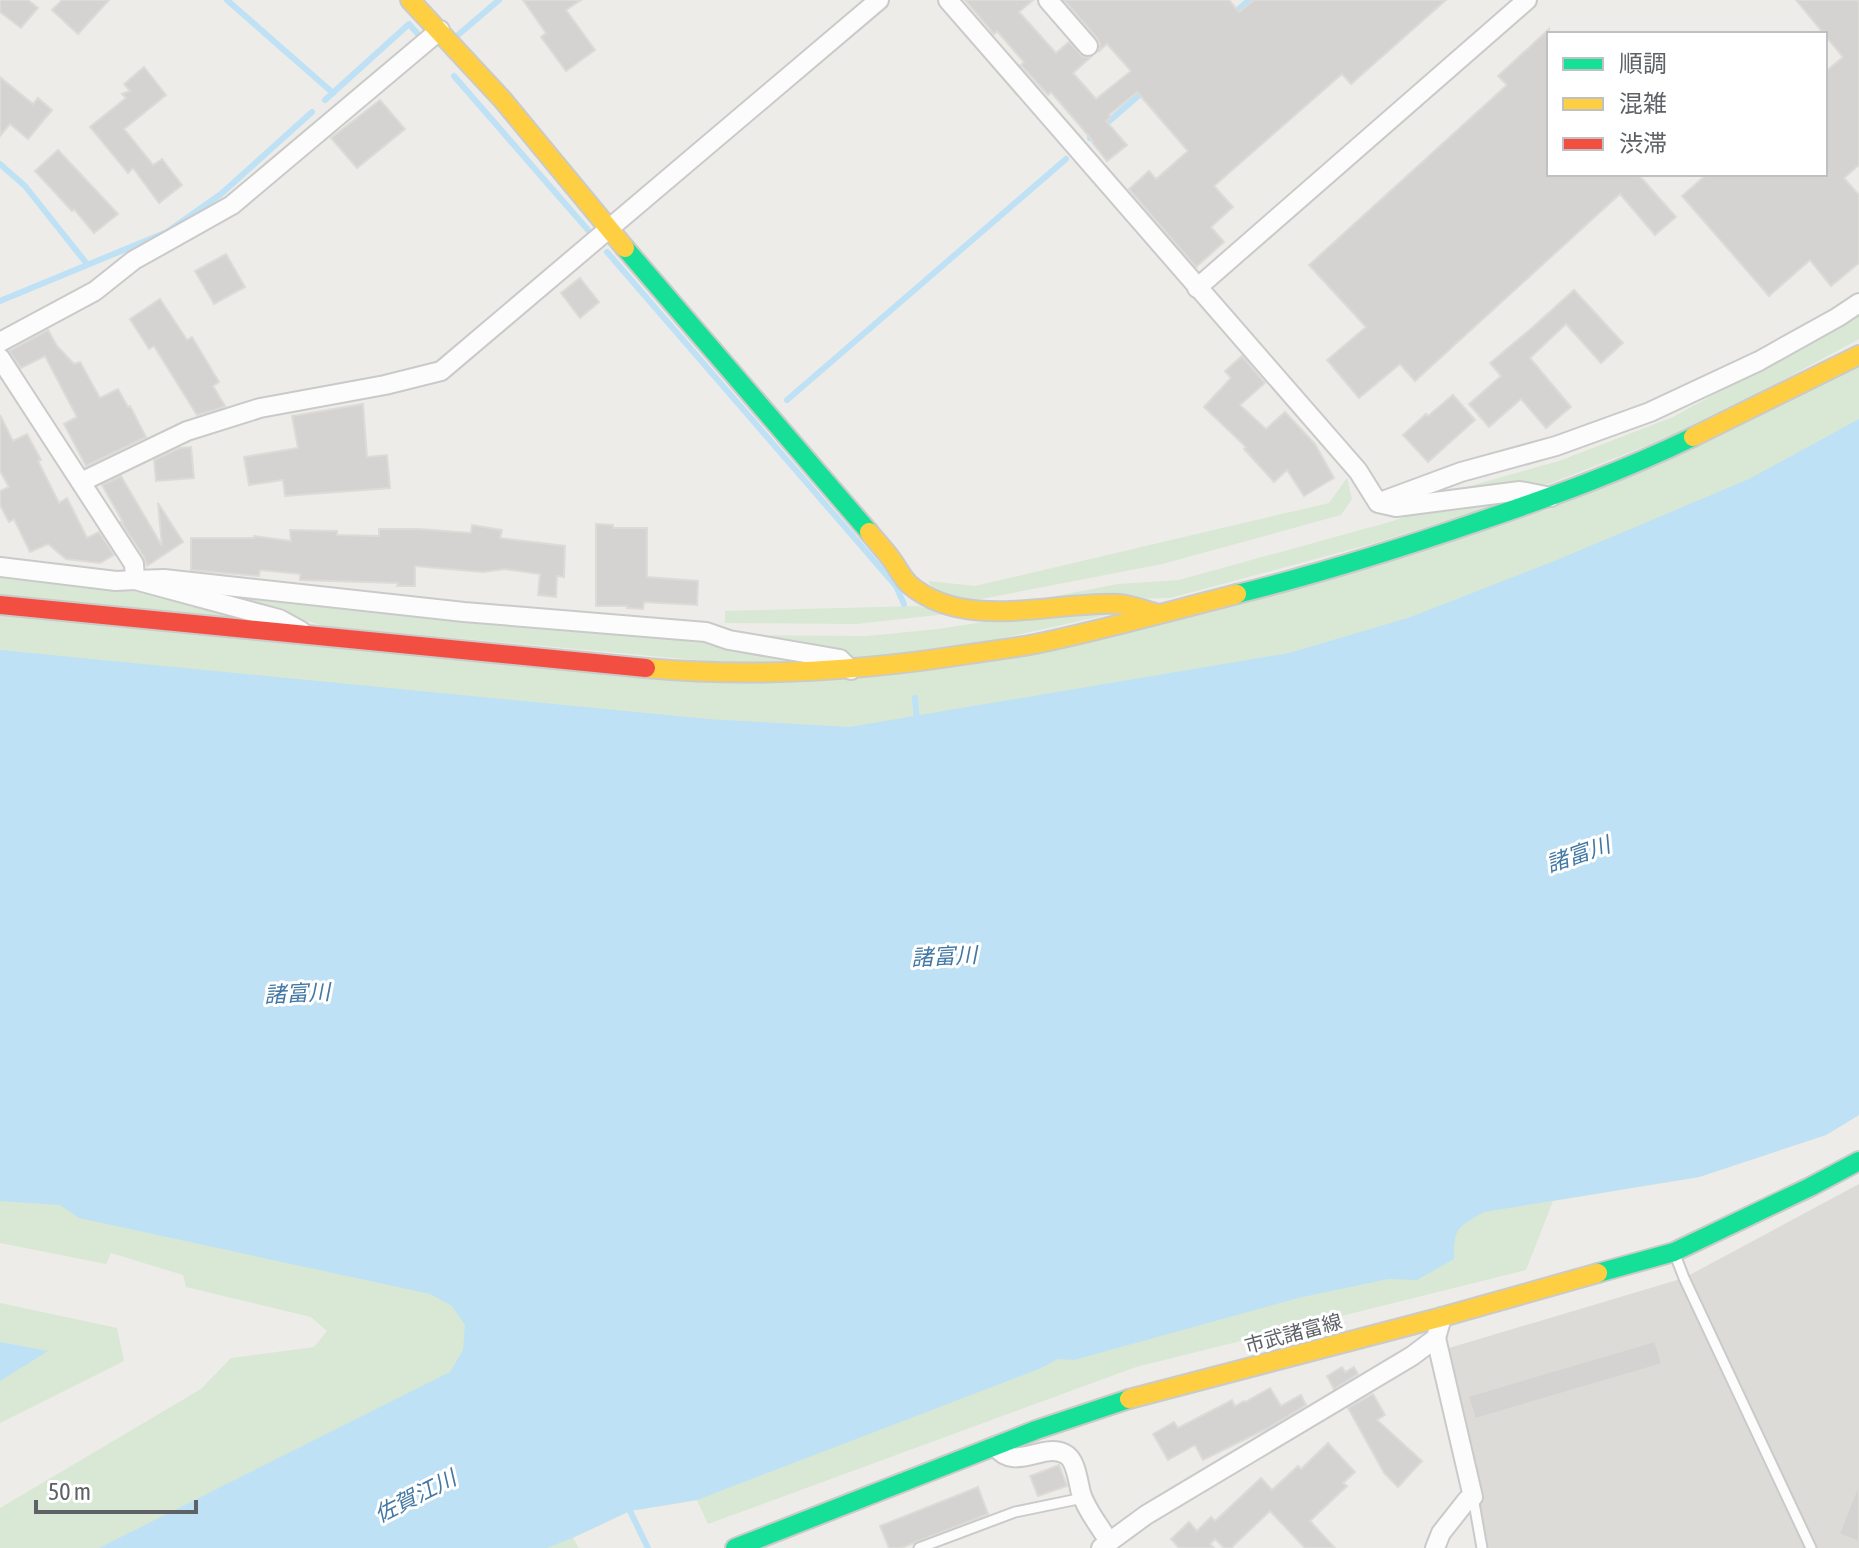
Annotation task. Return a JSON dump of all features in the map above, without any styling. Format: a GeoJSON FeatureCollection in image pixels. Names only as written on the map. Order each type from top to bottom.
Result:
{"type":"FeatureCollection","features":[{"type":"Feature","properties":{"kind":"street"},"geometry":{"type":"LineString","coordinates":[[410,0],[502,99],[891,558],[909,584],[933,600],[961,609],[990,611],[1122,603],[1156,613]]}},
{"type":"Feature","properties":{"kind":"street"},"geometry":{"type":"LineString","coordinates":[[81,482],[187,431],[260,408],[385,385],[441,371],[879,0]]}},
{"type":"Feature","properties":{"kind":"street"},"geometry":{"type":"LineString","coordinates":[[948,0],[1358,471],[1378,503],[1396,507],[1520,491],[1551,497]]}},
{"type":"Feature","properties":{"kind":"street"},"geometry":{"type":"LineString","coordinates":[[1048,0],[1088,46]]}},
{"type":"Feature","properties":{"kind":"street"},"geometry":{"type":"LineString","coordinates":[[1197,288],[1527,0]]}},
{"type":"Feature","properties":{"kind":"street"},"geometry":{"type":"LineString","coordinates":[[0,342],[95,291],[134,260],[232,205],[440,30]]}},
{"type":"Feature","properties":{"kind":"street"},"geometry":{"type":"LineString","coordinates":[[1378,503],[1461,472],[1556,446],[1650,412],[1759,361],[1859,303]]}},
{"type":"Feature","properties":{"kind":"street"},"geometry":{"type":"LineString","coordinates":[[0,605],[658,669],[731,673],[851,670],[934,660],[1035,644],[1282,583],[1419,542],[1551,497],[1643,461],[1859,355]]}},
{"type":"Feature","properties":{"kind":"street"},"geometry":{"type":"LineString","coordinates":[[0,358],[134,564],[135,580]]}},
{"type":"Feature","properties":{"kind":"street"},"geometry":{"type":"LineString","coordinates":[[0,567],[116,581],[164,579],[464,612],[706,632],[729,640],[840,659],[851,670]]}},
{"type":"Feature","properties":{"kind":"street"},"geometry":{"type":"LineString","coordinates":[[135,580],[279,619],[310,637]]}},
{"type":"Feature","properties":{"kind":"street","name":"市武諸富線"},"geometry":{"type":"LineString","coordinates":[[735,1548],[1036,1430],[1147,1393],[1442,1317],[1674,1252],[1859,1161]]}},
{"type":"Feature","properties":{"kind":"street"},"geometry":{"type":"LineString","coordinates":[[1435,1548],[1441,1533],[1467,1500],[1473,1497],[1436,1338],[1442,1317]]}},
{"type":"Feature","properties":{"kind":"street"},"geometry":{"type":"LineString","coordinates":[[995,1446],[1000,1453],[1014,1458],[1053,1451],[1066,1454],[1072,1461],[1083,1498],[1105,1545],[1146,1515],[1350,1394],[1436,1338]]}},
{"type":"Feature","properties":{"kind":"lane"},"geometry":{"type":"LineString","coordinates":[[1674,1252],[1811,1548]]}},
{"type":"Feature","properties":{"kind":"lane"},"geometry":{"type":"LineString","coordinates":[[1473,1497],[1482,1548]]}},
{"type":"Feature","properties":{"kind":"lane"},"geometry":{"type":"LineString","coordinates":[[919,1548],[1015,1512],[1083,1498]]}},
{"type":"Feature","properties":{"kind":"shaded area"},"geometry":{"type":"Polygon","coordinates":[[[1859,1184],[1859,1548],[1488,1548],[1449,1348],[1684,1278],[1859,1184]]]}},
{"type":"Feature","properties":{"kind":"green space"},"geometry":{"type":"Polygon","coordinates":[[[1859,315],[1859,339],[1702,424],[1549,484],[1456,490],[1559,461],[1673,417],[1859,315]]]}},
{"type":"Feature","properties":{"kind":"green space"},"geometry":{"type":"Polygon","coordinates":[[[1859,361],[1859,472],[1521,621],[891,745],[0,667],[0,614],[857,679],[1548,510],[1859,361]]]}},
{"type":"Feature","properties":{"kind":"green space"},"geometry":{"type":"Polygon","coordinates":[[[1347,478],[1352,499],[1341,515],[1162,564],[971,601],[936,592],[928,581],[975,586],[1329,503],[1347,478]]]}},
{"type":"Feature","properties":{"kind":"green space"},"geometry":{"type":"Polygon","coordinates":[[[1524,496],[1375,543],[1170,598],[1030,601],[1118,584],[1179,580],[1393,521],[1439,505],[1524,496]]]}},
{"type":"Feature","properties":{"kind":"green space"},"geometry":{"type":"Polygon","coordinates":[[[0,572],[158,592],[277,627],[0,595],[0,572]]]}},
{"type":"Feature","properties":{"kind":"green space"},"geometry":{"type":"Polygon","coordinates":[[[197,589],[713,642],[829,662],[717,662],[324,626],[197,589]]]}},
{"type":"Feature","properties":{"kind":"green space"},"geometry":{"type":"Polygon","coordinates":[[[918,606],[947,614],[856,624],[725,623],[725,611],[918,606]]]}},
{"type":"Feature","properties":{"kind":"green space"},"geometry":{"type":"Polygon","coordinates":[[[1115,613],[981,643],[858,658],[739,635],[867,636],[1009,618],[1115,613]]]}},
{"type":"Feature","properties":{"kind":"green space"},"geometry":{"type":"Polygon","coordinates":[[[1859,1115],[1826,1135],[1699,1177],[1553,1201],[1526,1270],[1136,1367],[708,1524],[697,1500],[630,1511],[573,1538],[579,1548],[408,1548],[1439,1212],[1859,1115]]]}},
{"type":"Feature","properties":{"kind":"green space"},"geometry":{"type":"Polygon","coordinates":[[[0,1186],[431,1278],[513,1323],[460,1382],[140,1548],[0,1548],[0,1508],[201,1389],[231,1358],[314,1347],[327,1331],[311,1317],[186,1287],[183,1275],[111,1253],[106,1264],[0,1243],[0,1186]]]}},
{"type":"Feature","properties":{"kind":"green space"},"geometry":{"type":"Polygon","coordinates":[[[0,1303],[117,1328],[124,1361],[0,1423],[0,1303]]]}},
{"type":"Feature","properties":{"kind":"water"},"geometry":{"type":"Polygon","coordinates":[[[1859,419],[1859,1115],[1826,1135],[1699,1177],[1484,1212],[1456,1234],[1454,1259],[1417,1280],[1388,1279],[1298,1298],[1074,1360],[1058,1359],[1039,1369],[697,1500],[630,1511],[547,1548],[99,1548],[450,1372],[463,1350],[465,1325],[452,1306],[430,1294],[79,1218],[60,1205],[0,1201],[0,650],[708,719],[849,727],[1289,653],[1408,618],[1557,560],[1749,479],[1859,419]]]}},
{"type":"Feature","properties":{"kind":"water"},"geometry":{"type":"Polygon","coordinates":[[[0,1342],[48,1351],[0,1381],[0,1342]]]}},
{"type":"Feature","properties":{"kind":"building"},"geometry":{"type":"Polygon","coordinates":[[[0,0],[28,0],[38,8],[21,28],[0,12],[0,0]]]}},
{"type":"Feature","properties":{"kind":"building"},"geometry":{"type":"Polygon","coordinates":[[[62,0],[109,0],[78,34],[52,10],[62,0]]]}},
{"type":"Feature","properties":{"kind":"building"},"geometry":{"type":"Polygon","coordinates":[[[523,0],[581,0],[566,10],[595,50],[566,71],[541,37],[546,33],[523,0]]]}},
{"type":"Feature","properties":{"kind":"building"},"geometry":{"type":"Polygon","coordinates":[[[965,0],[1033,0],[1019,12],[1056,53],[1069,42],[1083,57],[1091,57],[1073,73],[1096,99],[1131,71],[1107,44],[1099,51],[1097,38],[1064,0],[1229,0],[1239,12],[1254,0],[1446,0],[1351,84],[1342,74],[1214,186],[1233,207],[1211,227],[1224,242],[1196,267],[1129,189],[1149,171],[1156,179],[1188,151],[1137,92],[1106,121],[1127,145],[1107,161],[1051,92],[1048,95],[1021,65],[1024,62],[997,31],[994,34],[965,0]]]}},
{"type":"Feature","properties":{"kind":"building"},"geometry":{"type":"Polygon","coordinates":[[[1796,0],[1859,0],[1859,165],[1844,178],[1859,195],[1859,263],[1831,286],[1810,260],[1769,296],[1682,196],[1705,176],[1827,176],[1827,70],[1843,57],[1827,38],[1827,32],[1822,32],[1796,0]]]}},
{"type":"Feature","properties":{"kind":"building"},"geometry":{"type":"Polygon","coordinates":[[[1549,29],[1547,176],[1640,176],[1676,217],[1655,235],[1620,194],[1415,381],[1400,364],[1359,398],[1327,360],[1366,327],[1309,265],[1507,85],[1498,76],[1549,29]]]}},
{"type":"Feature","properties":{"kind":"building"},"geometry":{"type":"Polygon","coordinates":[[[144,67],[166,95],[124,129],[153,165],[162,159],[182,185],[159,203],[133,168],[128,173],[90,127],[126,98],[122,94],[130,91],[124,84],[144,67]]]}},
{"type":"Feature","properties":{"kind":"building"},"geometry":{"type":"Polygon","coordinates":[[[0,77],[33,104],[38,98],[52,110],[28,139],[10,124],[0,136],[0,77]]]}},
{"type":"Feature","properties":{"kind":"building"},"geometry":{"type":"Polygon","coordinates":[[[380,100],[405,129],[357,168],[331,138],[380,100]]]}},
{"type":"Feature","properties":{"kind":"building"},"geometry":{"type":"Polygon","coordinates":[[[58,150],[118,214],[94,233],[35,171],[58,150]]]}},
{"type":"Feature","properties":{"kind":"building"},"geometry":{"type":"Polygon","coordinates":[[[226,254],[245,287],[214,304],[195,271],[226,254]]]}},
{"type":"Feature","properties":{"kind":"building"},"geometry":{"type":"Polygon","coordinates":[[[580,278],[599,302],[580,318],[561,293],[580,278]]]}},
{"type":"Feature","properties":{"kind":"building"},"geometry":{"type":"Polygon","coordinates":[[[1574,290],[1623,343],[1601,363],[1566,324],[1530,358],[1571,407],[1546,428],[1521,399],[1489,427],[1469,404],[1501,376],[1490,363],[1574,290]]]}},
{"type":"Feature","properties":{"kind":"building"},"geometry":{"type":"Polygon","coordinates":[[[160,299],[187,340],[192,337],[219,382],[213,386],[225,406],[197,415],[154,346],[149,349],[130,319],[160,299]]]}},
{"type":"Feature","properties":{"kind":"building"},"geometry":{"type":"Polygon","coordinates":[[[48,330],[57,346],[74,364],[80,362],[100,398],[118,389],[146,437],[86,466],[64,424],[77,417],[45,356],[21,368],[9,351],[48,330]]]}},
{"type":"Feature","properties":{"kind":"building"},"geometry":{"type":"Polygon","coordinates":[[[1242,356],[1265,383],[1240,405],[1266,429],[1285,412],[1315,444],[1334,478],[1304,496],[1287,470],[1274,482],[1244,449],[1246,447],[1204,407],[1231,378],[1225,371],[1242,356]]]}},
{"type":"Feature","properties":{"kind":"building"},"geometry":{"type":"Polygon","coordinates":[[[1453,395],[1475,420],[1428,462],[1403,435],[1453,395]]]}},
{"type":"Feature","properties":{"kind":"building"},"geometry":{"type":"Polygon","coordinates":[[[363,404],[367,457],[387,455],[390,488],[285,496],[283,480],[249,485],[244,457],[298,448],[292,416],[363,404]]]}},
{"type":"Feature","properties":{"kind":"building"},"geometry":{"type":"Polygon","coordinates":[[[0,415],[13,441],[27,434],[59,503],[67,498],[87,538],[99,532],[114,555],[100,563],[66,559],[48,544],[30,552],[14,519],[9,522],[0,505],[0,491],[9,487],[0,471],[0,415]]]}},
{"type":"Feature","properties":{"kind":"building"},"geometry":{"type":"Polygon","coordinates":[[[191,447],[194,478],[156,481],[154,460],[180,448],[191,447]]]}},
{"type":"Feature","properties":{"kind":"building"},"geometry":{"type":"Polygon","coordinates":[[[121,476],[162,546],[158,503],[183,542],[147,566],[102,485],[121,476]]]}},
{"type":"Feature","properties":{"kind":"building"},"geometry":{"type":"Polygon","coordinates":[[[596,524],[613,525],[613,528],[647,528],[647,577],[698,581],[697,605],[644,602],[643,609],[596,606],[596,524]]]}},
{"type":"Feature","properties":{"kind":"building"},"geometry":{"type":"Polygon","coordinates":[[[472,525],[502,530],[500,538],[565,546],[564,577],[557,576],[556,597],[538,595],[540,574],[505,569],[483,572],[415,566],[415,586],[300,580],[300,574],[260,570],[259,576],[191,570],[191,538],[254,536],[291,541],[290,530],[379,536],[379,529],[471,533],[472,525]]]}},
{"type":"Feature","properties":{"kind":"building"},"geometry":{"type":"Polygon","coordinates":[[[1655,1341],[1662,1364],[1475,1419],[1468,1396],[1655,1341]]]}},
{"type":"Feature","properties":{"kind":"building"},"geometry":{"type":"Polygon","coordinates":[[[1342,1367],[1345,1372],[1354,1367],[1358,1374],[1334,1389],[1327,1376],[1342,1367]]]}},
{"type":"Feature","properties":{"kind":"building"},"geometry":{"type":"Polygon","coordinates":[[[1270,1388],[1281,1406],[1301,1395],[1306,1405],[1270,1427],[1203,1460],[1195,1445],[1168,1460],[1153,1434],[1174,1422],[1178,1428],[1232,1400],[1235,1406],[1270,1388]]]}},
{"type":"Feature","properties":{"kind":"building"},"geometry":{"type":"Polygon","coordinates":[[[1373,1394],[1385,1415],[1377,1420],[1422,1461],[1398,1487],[1384,1473],[1348,1408],[1373,1394]]]}},
{"type":"Feature","properties":{"kind":"building"},"geometry":{"type":"Polygon","coordinates":[[[1328,1443],[1355,1472],[1343,1483],[1347,1486],[1310,1521],[1335,1548],[1305,1548],[1270,1511],[1231,1548],[1224,1548],[1215,1539],[1210,1544],[1214,1548],[1179,1548],[1171,1539],[1189,1522],[1197,1531],[1211,1517],[1215,1521],[1261,1478],[1272,1490],[1298,1466],[1301,1469],[1328,1443]]]}},
{"type":"Feature","properties":{"kind":"building"},"geometry":{"type":"Polygon","coordinates":[[[1059,1465],[1067,1486],[1038,1496],[1030,1476],[1059,1465]]]}},
{"type":"Feature","properties":{"kind":"building"},"geometry":{"type":"Polygon","coordinates":[[[978,1487],[988,1514],[901,1548],[889,1548],[880,1526],[978,1487]]]}},
{"type":"Feature","properties":{"kind":"building"},"geometry":{"type":"Polygon","coordinates":[[[1859,1487],[1859,1542],[1839,1534],[1859,1487]]]}},
{"type":"Feature","properties":{"kind":"waterway"},"geometry":{"type":"LineString","coordinates":[[227,0],[333,93]]}},
{"type":"Feature","properties":{"kind":"waterway"},"geometry":{"type":"LineString","coordinates":[[458,35],[499,0]]}},
{"type":"Feature","properties":{"kind":"waterway"},"geometry":{"type":"LineString","coordinates":[[1232,15],[1249,0]]}},
{"type":"Feature","properties":{"kind":"waterway"},"geometry":{"type":"LineString","coordinates":[[325,100],[409,24],[417,33]]}},
{"type":"Feature","properties":{"kind":"waterway"},"geometry":{"type":"LineString","coordinates":[[454,76],[588,230]]}},
{"type":"Feature","properties":{"kind":"waterway"},"geometry":{"type":"LineString","coordinates":[[1090,138],[1145,90]]}},
{"type":"Feature","properties":{"kind":"waterway"},"geometry":{"type":"LineString","coordinates":[[0,301],[167,232],[221,194],[312,112]]}},
{"type":"Feature","properties":{"kind":"waterway"},"geometry":{"type":"LineString","coordinates":[[787,400],[1066,159]]}},
{"type":"Feature","properties":{"kind":"waterway"},"geometry":{"type":"LineString","coordinates":[[0,164],[25,186],[87,264]]}},
{"type":"Feature","properties":{"kind":"waterway"},"geometry":{"type":"LineString","coordinates":[[607,252],[896,586],[904,604]]}},
{"type":"Feature","properties":{"kind":"waterway"},"geometry":{"type":"LineString","coordinates":[[915,698],[917,723]]}},
{"type":"Feature","properties":{"kind":"waterway"},"geometry":{"type":"LineString","coordinates":[[630,1511],[648,1548]]}},
{"type":"Feature","properties":{"kind":"traffic: fast"},"geometry":{"type":"LineString","coordinates":[[625,248],[869,532]]}},
{"type":"Feature","properties":{"kind":"traffic: fast"},"geometry":{"type":"LineString","coordinates":[[1237,594],[1358,561],[1505,513],[1613,472],[1693,437]]}},
{"type":"Feature","properties":{"kind":"traffic: fast"},"geometry":{"type":"LineString","coordinates":[[1598,1273],[1674,1252],[1859,1161]]}},
{"type":"Feature","properties":{"kind":"traffic: fast"},"geometry":{"type":"LineString","coordinates":[[735,1548],[1036,1430],[1129,1399]]}},
{"type":"Feature","properties":{"kind":"traffic: slow"},"geometry":{"type":"LineString","coordinates":[[410,0],[502,99],[625,248]]}},
{"type":"Feature","properties":{"kind":"traffic: slow"},"geometry":{"type":"LineString","coordinates":[[1693,437],[1859,355]]}},
{"type":"Feature","properties":{"kind":"traffic: slow"},"geometry":{"type":"LineString","coordinates":[[869,532],[910,585],[932,599],[957,607],[1011,611],[1119,604],[1155,613]]}},
{"type":"Feature","properties":{"kind":"traffic: slow"},"geometry":{"type":"LineString","coordinates":[[646,668],[727,672],[808,671],[929,660],[1035,644],[1237,594]]}},
{"type":"Feature","properties":{"kind":"traffic: slow"},"geometry":{"type":"LineString","coordinates":[[1129,1399],[1598,1273]]}},
{"type":"Feature","properties":{"kind":"traffic: jam"},"geometry":{"type":"LineString","coordinates":[[0,605],[646,668]]}},
{"type":"Feature","properties":{"kind":"water label","name":"諸富川"},"geometry":{"type":"Point","coordinates":[1578,854]}},
{"type":"Feature","properties":{"kind":"water label","name":"諸富川"},"geometry":{"type":"Point","coordinates":[944,956]}},
{"type":"Feature","properties":{"kind":"water label","name":"諸富川"},"geometry":{"type":"Point","coordinates":[297,993]}},
{"type":"Feature","properties":{"kind":"water label","name":"佐賀江川"},"geometry":{"type":"Point","coordinates":[415,1496]}}]}
